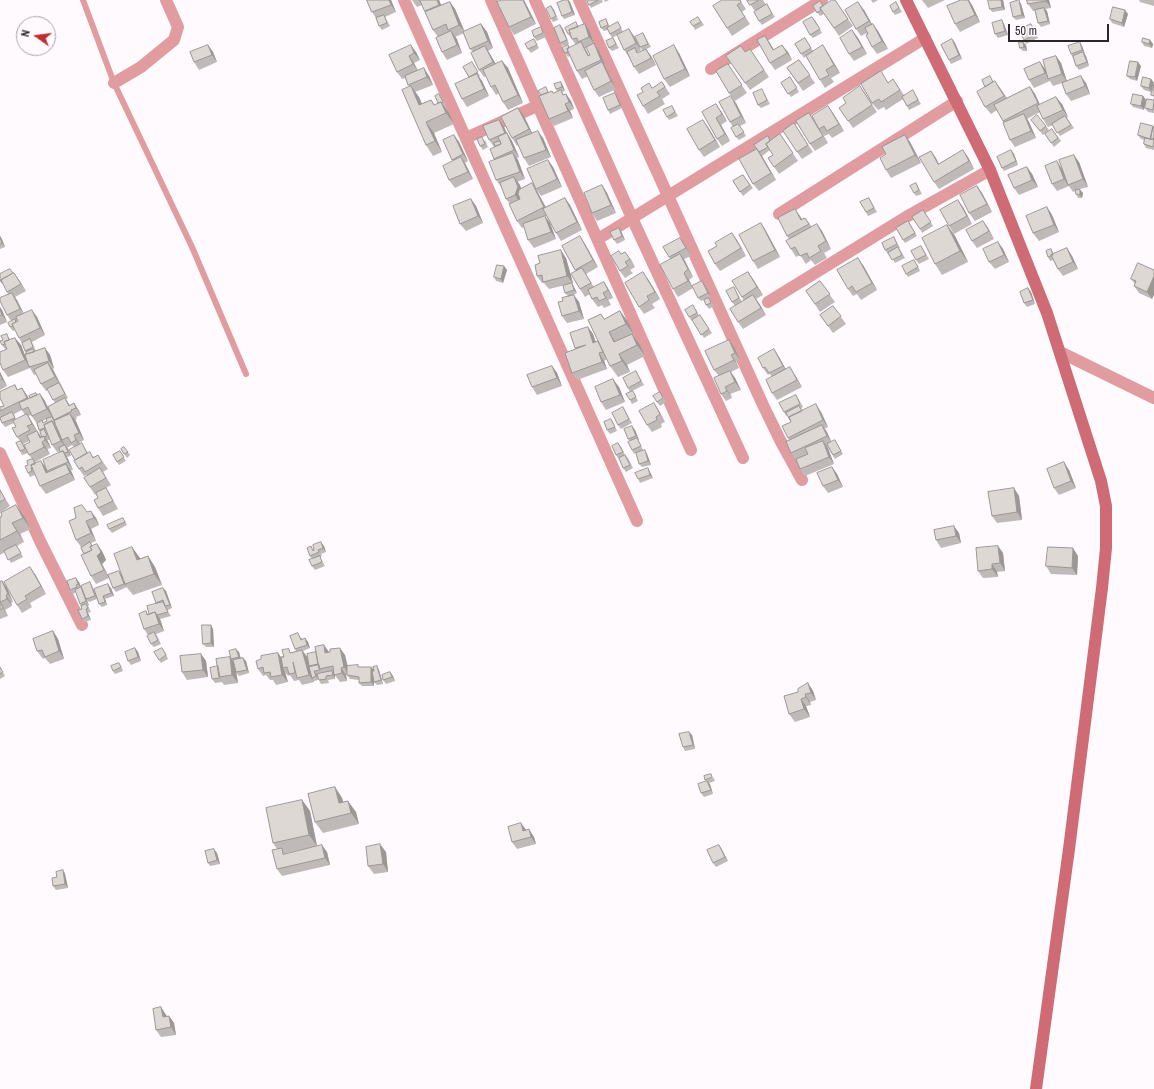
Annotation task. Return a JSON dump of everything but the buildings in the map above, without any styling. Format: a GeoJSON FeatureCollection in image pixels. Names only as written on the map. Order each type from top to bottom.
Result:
{"type":"FeatureCollection","features":[{"type":"Feature","properties":{"kind":"street"},"geometry":{"type":"LineString","coordinates":[[114,83],[141,67],[174,40],[178,27],[166,0]]}},
{"type":"Feature","properties":{"kind":"street"},"geometry":{"type":"LineString","coordinates":[[404,0],[637,520]]}},
{"type":"Feature","properties":{"kind":"street"},"geometry":{"type":"LineString","coordinates":[[491,0],[691,450]]}},
{"type":"Feature","properties":{"kind":"street"},"geometry":{"type":"LineString","coordinates":[[536,0],[632,218],[743,458]]}},
{"type":"Feature","properties":{"kind":"street"},"geometry":{"type":"LineString","coordinates":[[579,0],[667,197],[776,433],[802,480]]}},
{"type":"Feature","properties":{"kind":"street"},"geometry":{"type":"LineString","coordinates":[[711,69],[822,0]]}},
{"type":"Feature","properties":{"kind":"street"},"geometry":{"type":"LineString","coordinates":[[906,0],[990,170],[1033,275],[1060,352],[1101,481],[1106,506],[1107,528],[1102,588],[1069,849],[1036,1089]]}},
{"type":"Feature","properties":{"kind":"street"},"geometry":{"type":"LineString","coordinates":[[598,239],[925,38]]}},
{"type":"Feature","properties":{"kind":"street"},"geometry":{"type":"LineString","coordinates":[[779,214],[957,101]]}},
{"type":"Feature","properties":{"kind":"street"},"geometry":{"type":"LineString","coordinates":[[466,138],[537,106]]}},
{"type":"Feature","properties":{"kind":"street"},"geometry":{"type":"LineString","coordinates":[[768,302],[906,217],[990,170]]}},
{"type":"Feature","properties":{"kind":"street"},"geometry":{"type":"LineString","coordinates":[[1060,352],[1154,398]]}},
{"type":"Feature","properties":{"kind":"street"},"geometry":{"type":"LineString","coordinates":[[0,453],[40,540],[82,625]]}},
{"type":"Feature","properties":{"kind":"lane"},"geometry":{"type":"LineString","coordinates":[[83,0],[114,83],[192,247],[246,374]]}}]}
